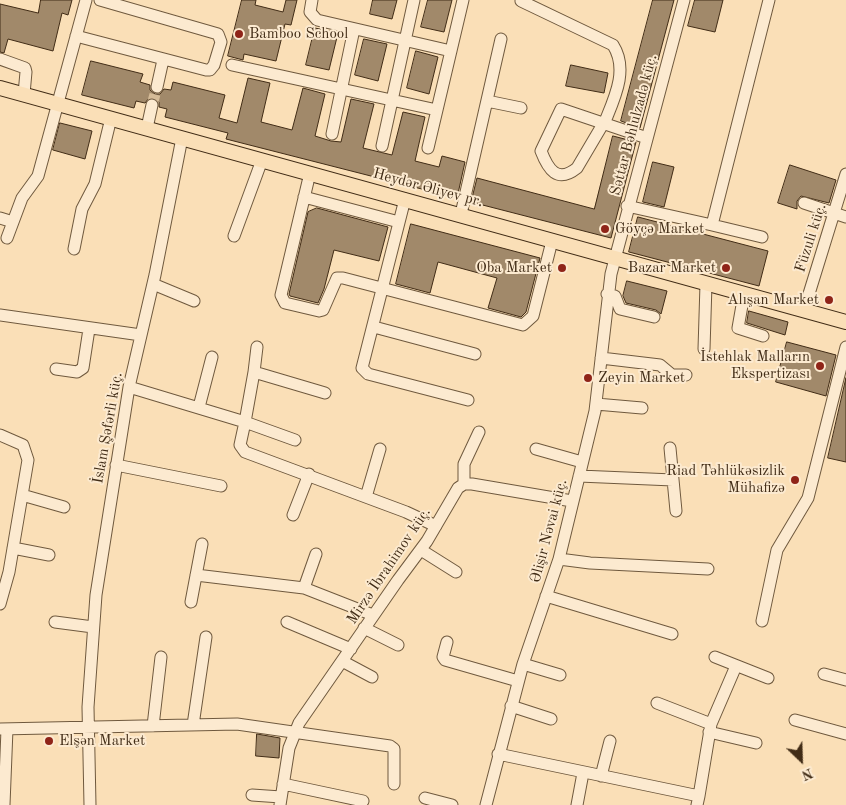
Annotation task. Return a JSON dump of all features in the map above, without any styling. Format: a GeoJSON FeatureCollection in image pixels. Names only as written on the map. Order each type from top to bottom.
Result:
{"type":"FeatureCollection","features":[{"type":"Feature","properties":{"kind":"main road","name":"Heydər Əliyev pr."},"geometry":{"type":"LineString","coordinates":[[0,88],[846,322]]}},
{"type":"Feature","properties":{"kind":"street"},"geometry":{"type":"LineString","coordinates":[[7,238],[22,198],[38,176],[86,0]]}},
{"type":"Feature","properties":{"kind":"street"},"geometry":{"type":"LineString","coordinates":[[76,36],[164,60],[210,70],[221,42],[218,34],[100,0]]}},
{"type":"Feature","properties":{"kind":"street"},"geometry":{"type":"LineString","coordinates":[[312,0],[310,12],[313,18],[451,51]]}},
{"type":"Feature","properties":{"kind":"street"},"geometry":{"type":"LineString","coordinates":[[382,146],[414,0]]}},
{"type":"Feature","properties":{"kind":"street"},"geometry":{"type":"LineString","coordinates":[[428,148],[463,0]]}},
{"type":"Feature","properties":{"kind":"street","name":"Səttar Bəhlulzadə küç."},"geometry":{"type":"LineString","coordinates":[[614,258],[684,0]]}},
{"type":"Feature","properties":{"kind":"street"},"geometry":{"type":"LineString","coordinates":[[712,225],[769,0]]}},
{"type":"Feature","properties":{"kind":"street"},"geometry":{"type":"LineString","coordinates":[[521,1],[613,45],[619,54],[621,72],[616,95],[604,124],[577,168],[570,173],[562,175],[552,172],[546,165],[541,151],[562,109],[604,124],[647,138]]}},
{"type":"Feature","properties":{"kind":"street"},"geometry":{"type":"LineString","coordinates":[[332,134],[354,29]]}},
{"type":"Feature","properties":{"kind":"street"},"geometry":{"type":"LineString","coordinates":[[461,214],[501,39]]}},
{"type":"Feature","properties":{"kind":"street"},"geometry":{"type":"LineString","coordinates":[[0,60],[25,68],[24,94]]}},
{"type":"Feature","properties":{"kind":"street"},"geometry":{"type":"LineString","coordinates":[[157,87],[164,60]]}},
{"type":"Feature","properties":{"kind":"street"},"geometry":{"type":"LineString","coordinates":[[232,65],[437,110]]}},
{"type":"Feature","properties":{"kind":"street"},"geometry":{"type":"LineString","coordinates":[[487,101],[522,108]]}},
{"type":"Feature","properties":{"kind":"street"},"geometry":{"type":"LineString","coordinates":[[147,128],[152,106]]}},
{"type":"Feature","properties":{"kind":"street"},"geometry":{"type":"LineString","coordinates":[[74,249],[82,209],[95,184],[112,118]]}},
{"type":"Feature","properties":{"kind":"street","name":"İslam Şəfərli küç."},"geometry":{"type":"LineString","coordinates":[[90,805],[88,727],[93,627],[129,387],[153,284],[182,138]]}},
{"type":"Feature","properties":{"kind":"street"},"geometry":{"type":"LineString","coordinates":[[234,236],[262,160]]}},
{"type":"Feature","properties":{"kind":"street"},"geometry":{"type":"LineString","coordinates":[[310,173],[280,295],[281,300],[285,303],[319,311],[326,306],[333,283],[337,278],[384,288],[523,325],[533,316],[552,240]]}},
{"type":"Feature","properties":{"kind":"street","name":"Füzuli küç."},"geometry":{"type":"LineString","coordinates":[[804,310],[841,214],[846,174]]}},
{"type":"Feature","properties":{"kind":"street"},"geometry":{"type":"LineString","coordinates":[[304,197],[399,222]]}},
{"type":"Feature","properties":{"kind":"street"},"geometry":{"type":"LineString","coordinates":[[405,199],[384,288],[362,368],[364,371],[468,400]]}},
{"type":"Feature","properties":{"kind":"street"},"geometry":{"type":"LineString","coordinates":[[804,203],[841,214]]}},
{"type":"Feature","properties":{"kind":"street"},"geometry":{"type":"LineString","coordinates":[[628,206],[762,237]]}},
{"type":"Feature","properties":{"kind":"street"},"geometry":{"type":"LineString","coordinates":[[0,218],[13,222]]}},
{"type":"Feature","properties":{"kind":"street","name":"Əlişir Nəvai küç."},"geometry":{"type":"LineString","coordinates":[[486,805],[523,664],[559,559],[596,404],[607,294],[614,258]]}},
{"type":"Feature","properties":{"kind":"street"},"geometry":{"type":"LineString","coordinates":[[153,284],[194,301]]}},
{"type":"Feature","properties":{"kind":"street"},"geometry":{"type":"LineString","coordinates":[[704,349],[706,284]]}},
{"type":"Feature","properties":{"kind":"street"},"geometry":{"type":"LineString","coordinates":[[607,294],[615,296],[620,309],[654,317]]}},
{"type":"Feature","properties":{"kind":"street"},"geometry":{"type":"LineString","coordinates":[[744,294],[738,328],[764,336]]}},
{"type":"Feature","properties":{"kind":"street"},"geometry":{"type":"LineString","coordinates":[[0,315],[141,335]]}},
{"type":"Feature","properties":{"kind":"street"},"geometry":{"type":"LineString","coordinates":[[374,327],[475,354]]}},
{"type":"Feature","properties":{"kind":"street"},"geometry":{"type":"LineString","coordinates":[[56,369],[77,372],[83,368],[89,329]]}},
{"type":"Feature","properties":{"kind":"street"},"geometry":{"type":"LineString","coordinates":[[257,347],[241,449],[309,474],[436,526]]}},
{"type":"Feature","properties":{"kind":"street"},"geometry":{"type":"LineString","coordinates":[[762,621],[777,550],[808,498],[846,347]]}},
{"type":"Feature","properties":{"kind":"street"},"geometry":{"type":"LineString","coordinates":[[199,407],[212,357]]}},
{"type":"Feature","properties":{"kind":"street"},"geometry":{"type":"LineString","coordinates":[[601,358],[660,365],[672,375],[686,375]]}},
{"type":"Feature","properties":{"kind":"street"},"geometry":{"type":"LineString","coordinates":[[254,372],[325,393]]}},
{"type":"Feature","properties":{"kind":"street"},"geometry":{"type":"LineString","coordinates":[[129,387],[199,407],[295,440]]}},
{"type":"Feature","properties":{"kind":"street"},"geometry":{"type":"LineString","coordinates":[[596,404],[642,408]]}},
{"type":"Feature","properties":{"kind":"street"},"geometry":{"type":"LineString","coordinates":[[479,432],[464,464],[464,484],[572,502]]}},
{"type":"Feature","properties":{"kind":"street"},"geometry":{"type":"LineString","coordinates":[[0,435],[17,440],[23,445],[28,460],[13,548],[3,583],[0,604]]}},
{"type":"Feature","properties":{"kind":"street"},"geometry":{"type":"LineString","coordinates":[[670,448],[676,511]]}},
{"type":"Feature","properties":{"kind":"street"},"geometry":{"type":"LineString","coordinates":[[366,497],[380,449]]}},
{"type":"Feature","properties":{"kind":"street"},"geometry":{"type":"LineString","coordinates":[[536,449],[582,462]]}},
{"type":"Feature","properties":{"kind":"street"},"geometry":{"type":"LineString","coordinates":[[116,465],[221,486]]}},
{"type":"Feature","properties":{"kind":"street"},"geometry":{"type":"LineString","coordinates":[[293,515],[309,474]]}},
{"type":"Feature","properties":{"kind":"street"},"geometry":{"type":"LineString","coordinates":[[579,476],[673,480]]}},
{"type":"Feature","properties":{"kind":"street","name":"Mirzə İbrahimov küç."},"geometry":{"type":"LineString","coordinates":[[280,801],[285,765],[294,732],[373,615],[421,550],[455,492],[464,484]]}},
{"type":"Feature","properties":{"kind":"street"},"geometry":{"type":"LineString","coordinates":[[22,495],[64,507]]}},
{"type":"Feature","properties":{"kind":"street"},"geometry":{"type":"LineString","coordinates":[[192,602],[202,544]]}},
{"type":"Feature","properties":{"kind":"street"},"geometry":{"type":"LineString","coordinates":[[13,548],[49,555]]}},
{"type":"Feature","properties":{"kind":"street"},"geometry":{"type":"LineString","coordinates":[[421,550],[456,572]]}},
{"type":"Feature","properties":{"kind":"street"},"geometry":{"type":"LineString","coordinates":[[304,588],[316,554]]}},
{"type":"Feature","properties":{"kind":"street"},"geometry":{"type":"LineString","coordinates":[[559,559],[590,563],[708,569]]}},
{"type":"Feature","properties":{"kind":"street"},"geometry":{"type":"LineString","coordinates":[[196,575],[304,588],[373,615]]}},
{"type":"Feature","properties":{"kind":"street"},"geometry":{"type":"LineString","coordinates":[[546,596],[672,634]]}},
{"type":"Feature","properties":{"kind":"street"},"geometry":{"type":"LineString","coordinates":[[55,622],[93,627]]}},
{"type":"Feature","properties":{"kind":"street"},"geometry":{"type":"LineString","coordinates":[[287,622],[351,649]]}},
{"type":"Feature","properties":{"kind":"street"},"geometry":{"type":"LineString","coordinates":[[364,628],[398,645]]}},
{"type":"Feature","properties":{"kind":"street"},"geometry":{"type":"LineString","coordinates":[[194,725],[206,637]]}},
{"type":"Feature","properties":{"kind":"street"},"geometry":{"type":"LineString","coordinates":[[447,642],[443,657],[445,660],[518,681]]}},
{"type":"Feature","properties":{"kind":"street"},"geometry":{"type":"LineString","coordinates":[[153,726],[161,657]]}},
{"type":"Feature","properties":{"kind":"street"},"geometry":{"type":"LineString","coordinates":[[715,657],[768,678]]}},
{"type":"Feature","properties":{"kind":"street"},"geometry":{"type":"LineString","coordinates":[[342,661],[372,676]]}},
{"type":"Feature","properties":{"kind":"street"},"geometry":{"type":"LineString","coordinates":[[523,664],[560,675]]}},
{"type":"Feature","properties":{"kind":"street"},"geometry":{"type":"LineString","coordinates":[[498,754],[601,776],[698,800],[711,728],[736,666]]}},
{"type":"Feature","properties":{"kind":"street"},"geometry":{"type":"LineString","coordinates":[[824,674],[846,680]]}},
{"type":"Feature","properties":{"kind":"street"},"geometry":{"type":"LineString","coordinates":[[657,703],[711,728],[756,743]]}},
{"type":"Feature","properties":{"kind":"street"},"geometry":{"type":"LineString","coordinates":[[511,706],[551,719]]}},
{"type":"Feature","properties":{"kind":"street"},"geometry":{"type":"LineString","coordinates":[[795,720],[846,734]]}},
{"type":"Feature","properties":{"kind":"street"},"geometry":{"type":"LineString","coordinates":[[4,805],[3,729],[250,725],[390,746],[394,749],[395,755],[394,784]]}},
{"type":"Feature","properties":{"kind":"street"},"geometry":{"type":"LineString","coordinates":[[601,776],[610,740]]}},
{"type":"Feature","properties":{"kind":"street"},"geometry":{"type":"LineString","coordinates":[[577,805],[583,773]]}},
{"type":"Feature","properties":{"kind":"street"},"geometry":{"type":"LineString","coordinates":[[283,784],[363,801]]}},
{"type":"Feature","properties":{"kind":"street"},"geometry":{"type":"LineString","coordinates":[[252,795],[280,801]]}},
{"type":"Feature","properties":{"kind":"street"},"geometry":{"type":"LineString","coordinates":[[425,798],[452,805]]}},
{"type":"Feature","properties":{"kind":"building"},"geometry":{"type":"Polygon","coordinates":[[[41,0],[72,0],[68,15],[62,13],[53,51],[8,39],[4,53],[0,52],[0,4],[38,13],[41,0]]]}},
{"type":"Feature","properties":{"kind":"building"},"geometry":{"type":"Polygon","coordinates":[[[242,0],[256,0],[255,5],[283,12],[286,0],[297,0],[291,25],[285,24],[276,61],[244,54],[243,60],[228,56],[242,0]]]}},
{"type":"Feature","properties":{"kind":"building"},"geometry":{"type":"Polygon","coordinates":[[[373,0],[397,0],[392,19],[370,14],[373,0]]]}},
{"type":"Feature","properties":{"kind":"building"},"geometry":{"type":"Polygon","coordinates":[[[428,0],[452,0],[444,32],[421,27],[428,0]]]}},
{"type":"Feature","properties":{"kind":"building"},"geometry":{"type":"Polygon","coordinates":[[[653,0],[674,0],[640,128],[621,121],[653,0]]]}},
{"type":"Feature","properties":{"kind":"building"},"geometry":{"type":"Polygon","coordinates":[[[695,0],[723,0],[715,32],[688,26],[695,0]]]}},
{"type":"Feature","properties":{"kind":"building"},"geometry":{"type":"Polygon","coordinates":[[[315,28],[338,33],[329,70],[306,65],[315,28]]]}},
{"type":"Feature","properties":{"kind":"building"},"geometry":{"type":"Polygon","coordinates":[[[364,39],[387,44],[378,81],[355,75],[364,39]]]}},
{"type":"Feature","properties":{"kind":"building"},"geometry":{"type":"Polygon","coordinates":[[[416,51],[438,57],[429,94],[407,88],[416,51]]]}},
{"type":"Feature","properties":{"kind":"building"},"geometry":{"type":"Polygon","coordinates":[[[91,61],[143,74],[140,82],[150,85],[150,90],[155,94],[160,94],[164,89],[171,90],[173,82],[225,95],[219,118],[237,123],[248,78],[270,83],[261,122],[292,130],[303,88],[325,94],[315,136],[331,141],[341,142],[351,99],[374,104],[363,148],[392,155],[403,112],[425,117],[415,161],[439,167],[442,156],[465,162],[457,198],[226,139],[228,133],[165,117],[167,109],[159,107],[159,102],[154,98],[149,98],[145,103],[136,101],[134,108],[82,95],[91,61]]]}},
{"type":"Feature","properties":{"kind":"building"},"geometry":{"type":"Polygon","coordinates":[[[571,65],[608,73],[604,93],[566,86],[571,65]]]}},
{"type":"Feature","properties":{"kind":"building"},"geometry":{"type":"Polygon","coordinates":[[[60,123],[92,131],[85,159],[53,150],[60,123]]]}},
{"type":"Feature","properties":{"kind":"building"},"geometry":{"type":"Polygon","coordinates":[[[613,136],[636,142],[611,238],[471,202],[477,178],[594,209],[613,136]]]}},
{"type":"Feature","properties":{"kind":"building"},"geometry":{"type":"Polygon","coordinates":[[[653,162],[674,167],[664,207],[643,202],[653,162]]]}},
{"type":"Feature","properties":{"kind":"building"},"geometry":{"type":"Polygon","coordinates":[[[790,165],[836,180],[829,203],[801,196],[797,201],[797,209],[778,203],[790,165]]]}},
{"type":"Feature","properties":{"kind":"building"},"geometry":{"type":"Polygon","coordinates":[[[317,208],[388,227],[379,261],[334,250],[324,289],[318,303],[290,296],[289,294],[308,212],[317,208]]]}},
{"type":"Feature","properties":{"kind":"building"},"geometry":{"type":"Polygon","coordinates":[[[638,217],[768,251],[759,286],[629,252],[638,217]]]}},
{"type":"Feature","properties":{"kind":"building"},"geometry":{"type":"Polygon","coordinates":[[[411,224],[540,258],[526,312],[521,317],[488,308],[497,278],[438,262],[430,293],[396,284],[411,224]]]}},
{"type":"Feature","properties":{"kind":"building"},"geometry":{"type":"Polygon","coordinates":[[[627,281],[667,291],[661,314],[656,310],[626,303],[623,296],[627,281]]]}},
{"type":"Feature","properties":{"kind":"building"},"geometry":{"type":"Polygon","coordinates":[[[749,311],[788,322],[785,335],[747,323],[749,311]]]}},
{"type":"Feature","properties":{"kind":"building"},"geometry":{"type":"Polygon","coordinates":[[[787,342],[836,355],[826,396],[776,382],[787,342]]]}},
{"type":"Feature","properties":{"kind":"building"},"geometry":{"type":"Polygon","coordinates":[[[846,378],[846,462],[828,458],[846,378]]]}},
{"type":"Feature","properties":{"kind":"building"},"geometry":{"type":"Polygon","coordinates":[[[257,734],[280,738],[279,758],[256,756],[257,734]]]}},
{"type":"Feature","properties":{"kind":"tunnel"},"geometry":{"type":"LineString","coordinates":[[152,105],[157,87]]}},
{"type":"Feature","properties":{"kind":"place","name":"Bamboo School"},"geometry":{"type":"Point","coordinates":[239,34]}},
{"type":"Feature","properties":{"kind":"place","name":"Göyçə Market"},"geometry":{"type":"Point","coordinates":[605,229]}},
{"type":"Feature","properties":{"kind":"place","name":"Oba Market"},"geometry":{"type":"Point","coordinates":[562,268]}},
{"type":"Feature","properties":{"kind":"place","name":"Bazar Market"},"geometry":{"type":"Point","coordinates":[726,268]}},
{"type":"Feature","properties":{"kind":"place","name":"Alışan Market"},"geometry":{"type":"Point","coordinates":[829,300]}},
{"type":"Feature","properties":{"kind":"place","name":"İstehlak Malların Ekspertizası"},"geometry":{"type":"Point","coordinates":[820,366]}},
{"type":"Feature","properties":{"kind":"place","name":"Zeyin Market"},"geometry":{"type":"Point","coordinates":[588,378]}},
{"type":"Feature","properties":{"kind":"place","name":"Riad Təhlükəsizlik Mühafizə"},"geometry":{"type":"Point","coordinates":[795,480]}},
{"type":"Feature","properties":{"kind":"place","name":"Elşən Market"},"geometry":{"type":"Point","coordinates":[49,741]}}]}
